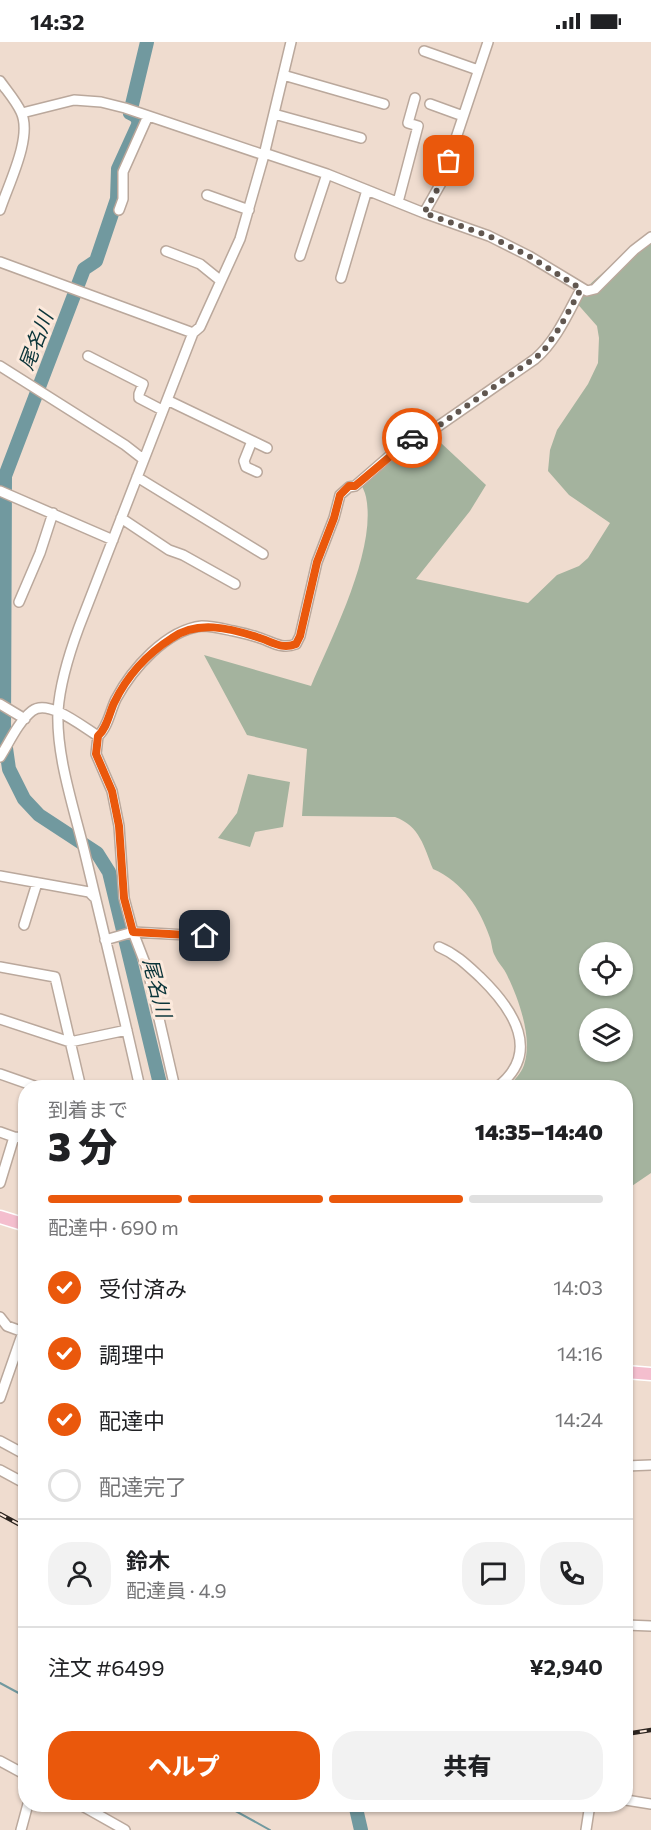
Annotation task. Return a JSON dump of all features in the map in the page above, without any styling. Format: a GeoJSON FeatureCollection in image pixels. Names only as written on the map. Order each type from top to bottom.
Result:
{"type":"FeatureCollection","features":[{"type":"Feature","properties":{"kind":"main road"},"geometry":{"type":"LineString","coordinates":[[0,1217],[18,1223]]}},
{"type":"Feature","properties":{"kind":"main road"},"geometry":{"type":"LineString","coordinates":[[633,1373],[651,1374]]}},
{"type":"Feature","properties":{"kind":"street"},"geometry":{"type":"LineString","coordinates":[[139,1080],[109,939],[94,897],[61,753],[58,712],[60,691],[70,651],[162,410],[193,333],[200,327],[240,239],[264,154],[291,42]]}},
{"type":"Feature","properties":{"kind":"street"},"geometry":{"type":"LineString","coordinates":[[424,213],[441,183],[488,42]]}},
{"type":"Feature","properties":{"kind":"street"},"geometry":{"type":"LineString","coordinates":[[424,51],[478,70]]}},
{"type":"Feature","properties":{"kind":"street"},"geometry":{"type":"LineString","coordinates":[[283,75],[384,104]]}},
{"type":"Feature","properties":{"kind":"street"},"geometry":{"type":"LineString","coordinates":[[0,81],[22,114],[24,135],[0,210]]}},
{"type":"Feature","properties":{"kind":"street"},"geometry":{"type":"LineString","coordinates":[[398,202],[418,126],[408,123],[415,98]]}},
{"type":"Feature","properties":{"kind":"street"},"geometry":{"type":"LineString","coordinates":[[22,114],[74,100],[101,102],[148,116],[327,174],[489,236],[529,256],[581,289],[591,292],[634,250],[651,237]]}},
{"type":"Feature","properties":{"kind":"street"},"geometry":{"type":"LineString","coordinates":[[430,104],[464,116]]}},
{"type":"Feature","properties":{"kind":"street"},"geometry":{"type":"LineString","coordinates":[[274,114],[361,138]]}},
{"type":"Feature","properties":{"kind":"street"},"geometry":{"type":"LineString","coordinates":[[119,210],[123,199],[123,172],[148,116]]}},
{"type":"Feature","properties":{"kind":"street"},"geometry":{"type":"LineString","coordinates":[[300,256],[327,174]]}},
{"type":"Feature","properties":{"kind":"street"},"geometry":{"type":"LineString","coordinates":[[341,278],[367,190]]}},
{"type":"Feature","properties":{"kind":"street"},"geometry":{"type":"LineString","coordinates":[[207,195],[249,210]]}},
{"type":"Feature","properties":{"kind":"street"},"geometry":{"type":"LineString","coordinates":[[166,251],[200,264],[221,281]]}},
{"type":"Feature","properties":{"kind":"street"},"geometry":{"type":"LineString","coordinates":[[0,262],[193,333]]}},
{"type":"Feature","properties":{"kind":"street"},"geometry":{"type":"LineString","coordinates":[[173,1080],[148,971],[131,933],[124,898],[119,826],[112,791],[96,754],[98,736],[102,732],[114,702],[129,676],[155,651],[180,632],[207,626],[257,637],[278,646],[296,644],[300,636],[317,562],[344,489],[355,486],[408,440],[427,434],[535,359],[542,353],[560,327],[581,289]]}},
{"type":"Feature","properties":{"kind":"street"},"geometry":{"type":"LineString","coordinates":[[88,356],[143,384],[139,394],[140,398],[162,410]]}},
{"type":"Feature","properties":{"kind":"street"},"geometry":{"type":"LineString","coordinates":[[0,366],[125,445],[143,459]]}},
{"type":"Feature","properties":{"kind":"street"},"geometry":{"type":"LineString","coordinates":[[167,400],[267,448]]}},
{"type":"Feature","properties":{"kind":"street"},"geometry":{"type":"LineString","coordinates":[[252,441],[244,461],[246,466],[257,472]]}},
{"type":"Feature","properties":{"kind":"street"},"geometry":{"type":"LineString","coordinates":[[137,477],[263,554]]}},
{"type":"Feature","properties":{"kind":"street"},"geometry":{"type":"LineString","coordinates":[[0,491],[113,540]]}},
{"type":"Feature","properties":{"kind":"street"},"geometry":{"type":"LineString","coordinates":[[19,602],[40,553],[52,513]]}},
{"type":"Feature","properties":{"kind":"street"},"geometry":{"type":"LineString","coordinates":[[121,518],[169,550],[183,555],[235,584]]}},
{"type":"Feature","properties":{"kind":"street"},"geometry":{"type":"LineString","coordinates":[[0,704],[25,719]]}},
{"type":"Feature","properties":{"kind":"street"},"geometry":{"type":"LineString","coordinates":[[0,757],[25,719],[39,707],[48,707],[98,736]]}},
{"type":"Feature","properties":{"kind":"street"},"geometry":{"type":"LineString","coordinates":[[0,876],[89,892],[94,897]]}},
{"type":"Feature","properties":{"kind":"street"},"geometry":{"type":"LineString","coordinates":[[24,925],[37,883]]}},
{"type":"Feature","properties":{"kind":"street"},"geometry":{"type":"LineString","coordinates":[[109,939],[131,933],[205,936]]}},
{"type":"Feature","properties":{"kind":"street"},"geometry":{"type":"LineString","coordinates":[[439,947],[457,956],[488,985],[503,1002],[514,1021],[520,1049],[518,1061],[506,1080]]}},
{"type":"Feature","properties":{"kind":"street"},"geometry":{"type":"LineString","coordinates":[[0,967],[55,976],[79,1080]]}},
{"type":"Feature","properties":{"kind":"street"},"geometry":{"type":"LineString","coordinates":[[0,1019],[70,1042],[127,1030]]}},
{"type":"Feature","properties":{"kind":"street"},"geometry":{"type":"LineString","coordinates":[[0,1074],[18,1080]]}},
{"type":"Feature","properties":{"kind":"street"},"geometry":{"type":"LineString","coordinates":[[0,1132],[18,1137]]}},
{"type":"Feature","properties":{"kind":"street"},"geometry":{"type":"LineString","coordinates":[[1,1177],[14,1137]]}},
{"type":"Feature","properties":{"kind":"street"},"geometry":{"type":"LineString","coordinates":[[0,1317],[7,1326],[18,1331]]}},
{"type":"Feature","properties":{"kind":"street"},"geometry":{"type":"LineString","coordinates":[[0,1398],[18,1349]]}},
{"type":"Feature","properties":{"kind":"street"},"geometry":{"type":"LineString","coordinates":[[0,1441],[18,1451]]}},
{"type":"Feature","properties":{"kind":"street"},"geometry":{"type":"LineString","coordinates":[[633,1466],[651,1465]]}},
{"type":"Feature","properties":{"kind":"street"},"geometry":{"type":"LineString","coordinates":[[0,1470],[18,1480]]}},
{"type":"Feature","properties":{"kind":"street"},"geometry":{"type":"LineString","coordinates":[[633,1625],[651,1626]]}},
{"type":"Feature","properties":{"kind":"street"},"geometry":{"type":"LineString","coordinates":[[0,1761],[18,1771]]}},
{"type":"Feature","properties":{"kind":"street"},"geometry":{"type":"LineString","coordinates":[[633,1801],[651,1804]]}},
{"type":"Feature","properties":{"kind":"street"},"geometry":{"type":"LineString","coordinates":[[21,1830],[26,1812]]}},
{"type":"Feature","properties":{"kind":"street"},"geometry":{"type":"LineString","coordinates":[[93,1812],[125,1830]]}},
{"type":"Feature","properties":{"kind":"street"},"geometry":{"type":"LineString","coordinates":[[586,1830],[589,1812]]}},
{"type":"Feature","properties":{"kind":"green space"},"geometry":{"type":"Polygon","coordinates":[[[651,238],[651,1173],[633,1185],[633,1080],[514,1080],[524,1065],[526,1031],[512,985],[494,954],[486,927],[469,898],[453,881],[433,869],[424,845],[416,832],[395,817],[302,816],[307,749],[247,735],[204,655],[311,686],[341,618],[359,567],[365,542],[368,518],[366,497],[359,480],[426,429],[486,485],[470,511],[416,579],[528,603],[557,575],[579,566],[588,558],[610,523],[569,495],[548,471],[550,450],[557,430],[588,384],[598,363],[597,326],[574,300],[610,266],[651,238]]]}},
{"type":"Feature","properties":{"kind":"green space"},"geometry":{"type":"Polygon","coordinates":[[[248,774],[290,782],[283,827],[255,832],[250,847],[218,838],[237,813],[248,774]]]}},
{"type":"Feature","properties":{"kind":"waterway","name":"尾名川"},"geometry":{"type":"LineString","coordinates":[[147,42],[130,113],[136,116],[139,123],[118,169],[117,199],[96,261],[84,269],[5,476],[4,734],[9,769],[24,799],[39,815],[97,853],[109,872],[159,1080]]}},
{"type":"Feature","properties":{"kind":"waterway"},"geometry":{"type":"LineString","coordinates":[[0,1683],[18,1693]]}},
{"type":"Feature","properties":{"kind":"waterway"},"geometry":{"type":"LineString","coordinates":[[237,1812],[270,1830]]}},
{"type":"Feature","properties":{"kind":"waterway","name":"尾名川"},"geometry":{"type":"LineString","coordinates":[[357,1812],[361,1830]]}},
{"type":"Feature","properties":{"kind":"railway"},"geometry":{"type":"LineString","coordinates":[[0,1514],[18,1524]]}},
{"type":"Feature","properties":{"kind":"railway"},"geometry":{"type":"LineString","coordinates":[[633,1733],[651,1730]]}},
{"type":"Feature","properties":{"kind":"way so far"},"geometry":{"type":"LineString","coordinates":[[412,438],[427,434],[542,353],[560,327],[581,289],[529,256],[489,236],[424,213],[441,183],[449,161]]}},
{"type":"Feature","properties":{"kind":"route"},"geometry":{"type":"LineString","coordinates":[[205,936],[133,932],[124,898],[119,826],[112,791],[96,754],[98,736],[129,676],[170,638],[180,632],[207,626],[257,637],[278,646],[296,644],[300,636],[317,562],[340,495],[349,486],[355,486],[412,438]]}}]}
